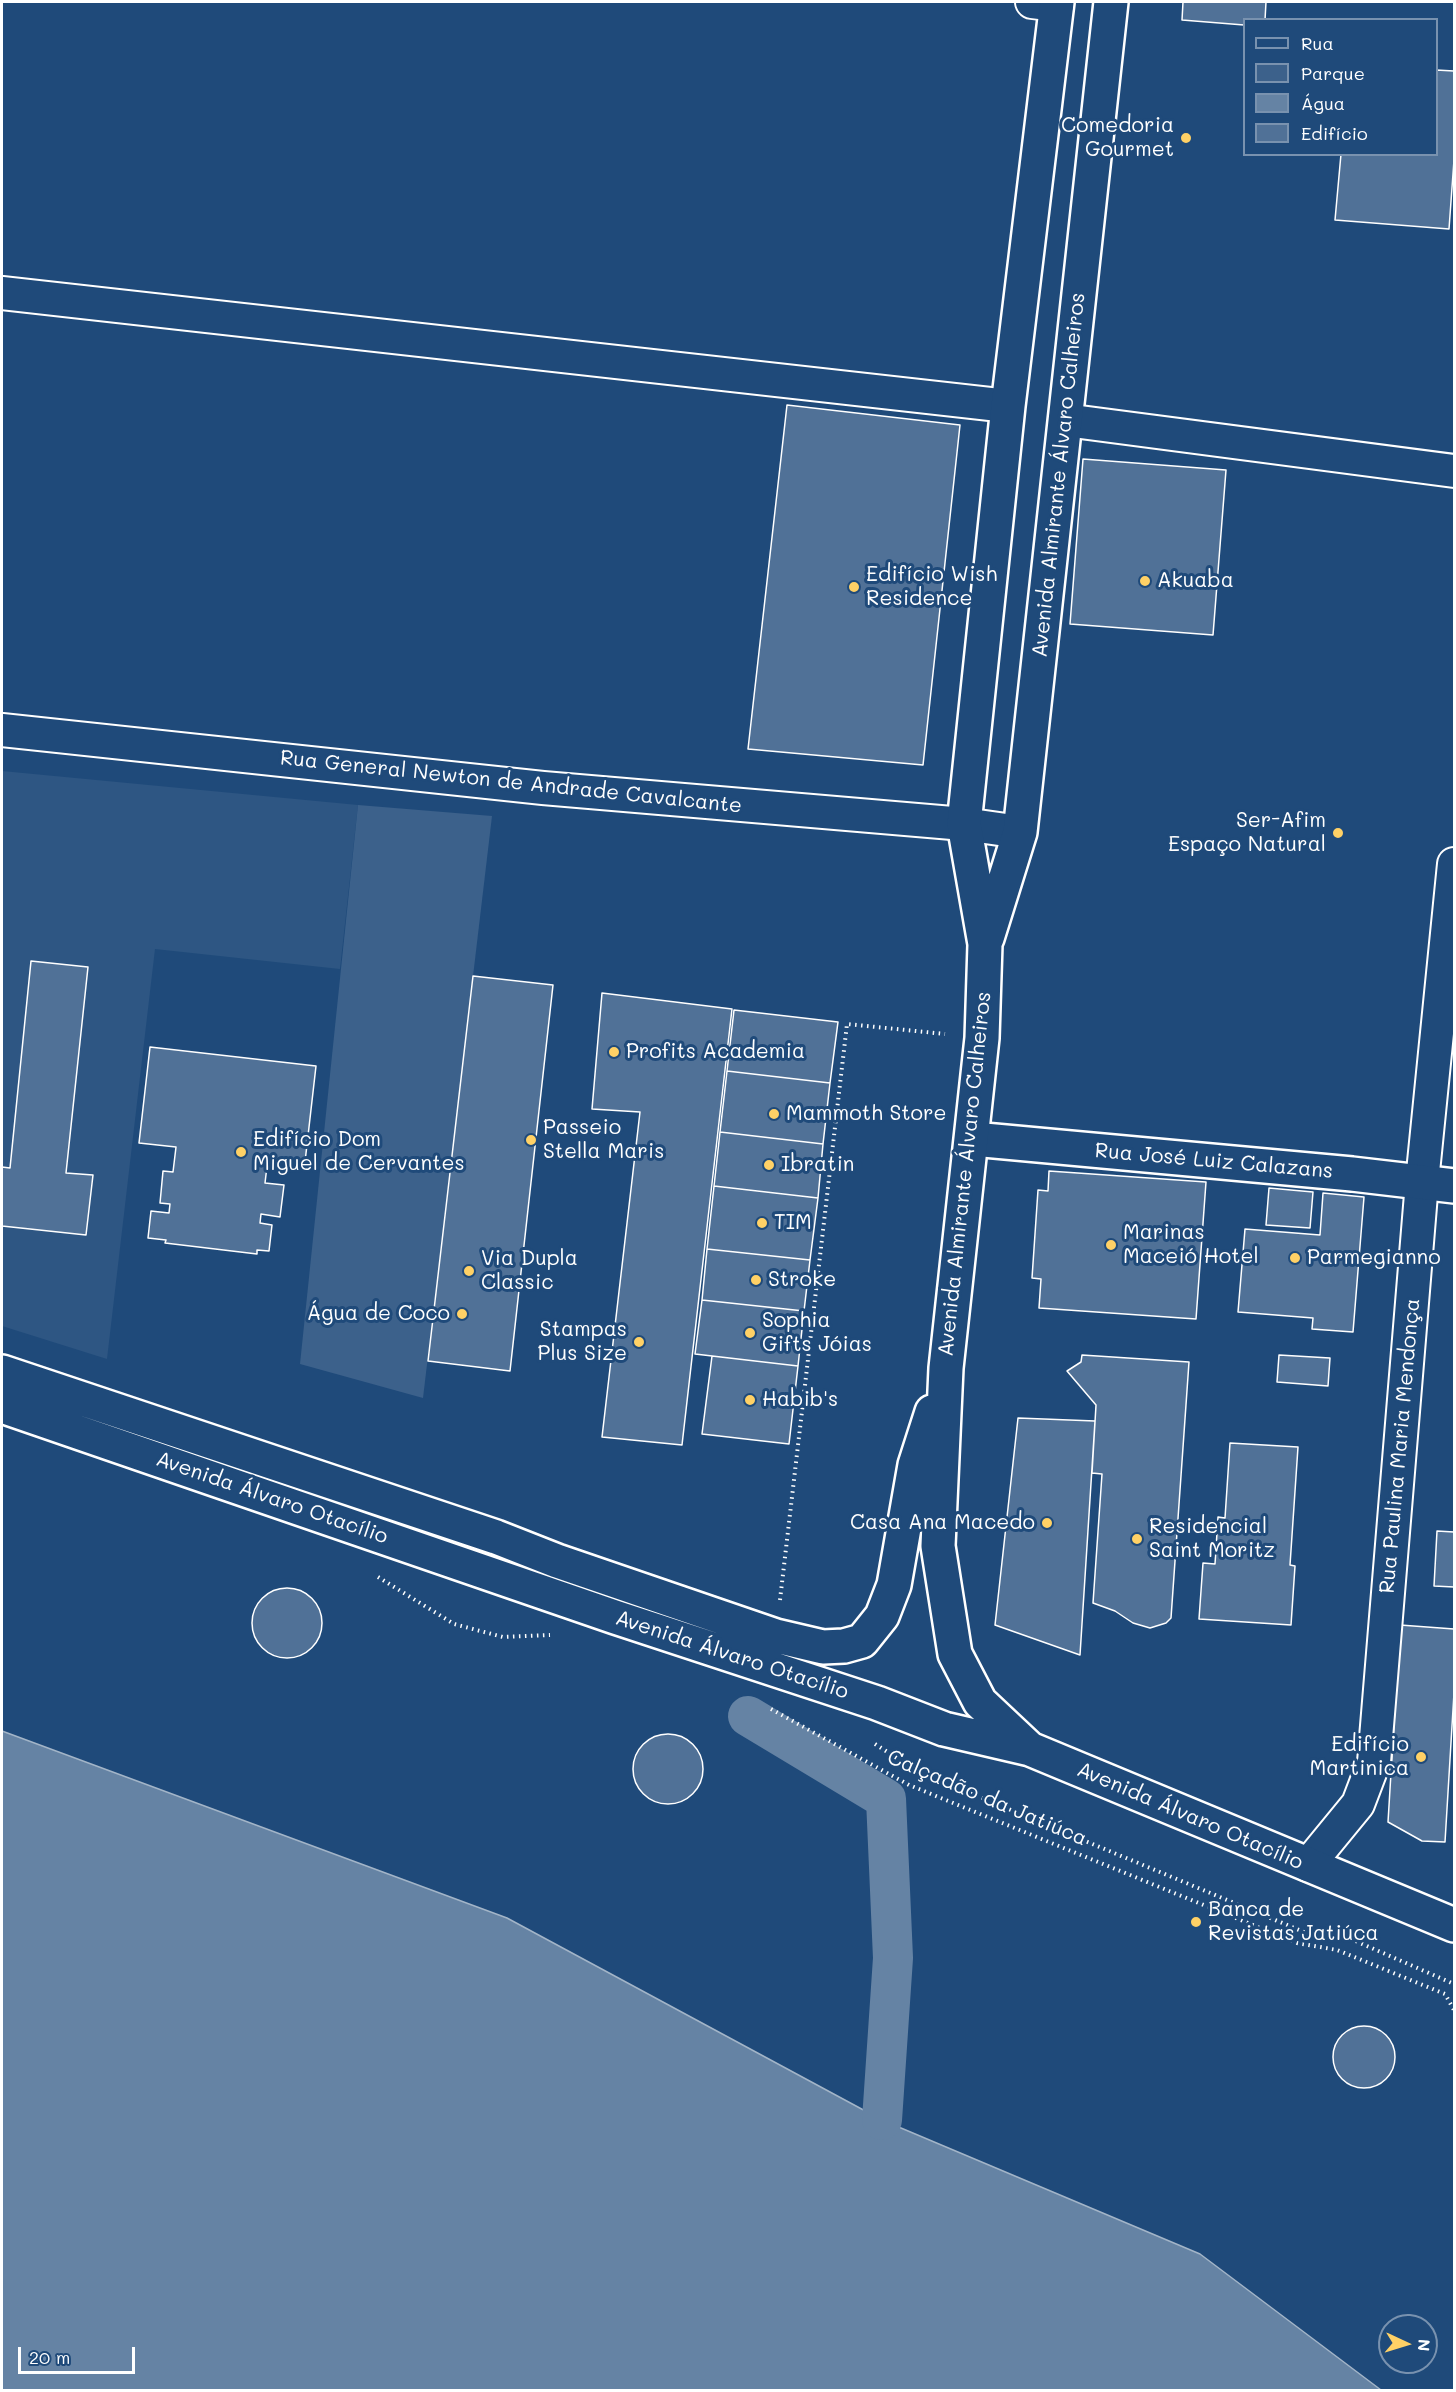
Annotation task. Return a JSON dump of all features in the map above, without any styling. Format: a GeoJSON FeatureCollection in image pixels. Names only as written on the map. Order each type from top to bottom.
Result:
{"type":"FeatureCollection","features":[{"type":"Feature","properties":{"kind":"main road","name":"Avenida Almirante Álvaro Calheiros"},"geometry":{"type":"LineString","coordinates":[[985,944],[1020,832],[1112,2]]}},
{"type":"Feature","properties":{"kind":"main road","name":"Avenida Almirante Álvaro Calheiros"},"geometry":{"type":"LineString","coordinates":[[1030,1749],[980,1702],[955,1654],[938,1546],[946,1368],[973,1139],[982,1038],[985,944],[964,824],[1049,3]]}},
{"type":"Feature","properties":{"kind":"main road","name":"Rua José Luiz Calazans"},"geometry":{"type":"LineString","coordinates":[[973,1139],[1455,1186]]}},
{"type":"Feature","properties":{"kind":"main road","name":"Avenida Almirante Álvaro Calheiros"},"geometry":{"type":"LineString","coordinates":[[862,1641],[882,1616],[894,1585],[915,1465],[946,1368]]}},
{"type":"Feature","properties":{"kind":"main road","name":"Avenida Álvaro Otacílio"},"geometry":{"type":"LineString","coordinates":[[2,1372],[496,1537],[558,1561],[776,1636],[823,1647],[844,1646],[862,1641]]}},
{"type":"Feature","properties":{"kind":"main road","name":"Avenida Álvaro Otacílio"},"geometry":{"type":"LineString","coordinates":[[2,1406],[615,1617],[877,1703],[944,1729],[1030,1749],[1455,1925]]}},
{"type":"Feature","properties":{"kind":"street"},"geometry":{"type":"LineString","coordinates":[[2,293],[1008,406]]}},
{"type":"Feature","properties":{"kind":"street"},"geometry":{"type":"LineString","coordinates":[[1065,420],[1455,471]]}},
{"type":"Feature","properties":{"kind":"street","name":"Rua General Newton de Andrade Cavalcante"},"geometry":{"type":"LineString","coordinates":[[2,730],[543,788],[964,824],[1020,832]]}},
{"type":"Feature","properties":{"kind":"street","name":"Rua Paulina Maria Mendonça"},"geometry":{"type":"LineString","coordinates":[[1308,1865],[1358,1804],[1374,1762],[1422,1182],[1455,864]]}},
{"type":"Feature","properties":{"kind":"path"},"geometry":{"type":"LineString","coordinates":[[776,1636],[846,1024],[982,1038]]}},
{"type":"Feature","properties":{"kind":"path"},"geometry":{"type":"LineString","coordinates":[[375,1575],[454,1624],[503,1637],[555,1635]]}},
{"type":"Feature","properties":{"kind":"path","name":"Calçadão da Jatiúca"},"geometry":{"type":"LineString","coordinates":[[762,1704],[909,1785],[1297,1943],[1338,1950],[1445,1995],[1455,2010]]}},
{"type":"Feature","properties":{"kind":"shaded area"},"geometry":{"type":"Polygon","coordinates":[[[2,771],[358,805],[340,969],[155,949],[107,1359],[2,1326],[2,771]]]}},
{"type":"Feature","properties":{"kind":"green space"},"geometry":{"type":"Polygon","coordinates":[[[358,805],[492,816],[423,1398],[300,1364],[358,805]]]}},
{"type":"Feature","properties":{"kind":"water"},"geometry":{"type":"Polygon","coordinates":[[[2,1731],[507,1918],[882,2120],[1200,2254],[1381,2390],[2,2390],[2,1731]]]}},
{"type":"Feature","properties":{"kind":"building"},"geometry":{"type":"Polygon","coordinates":[[[1183,2],[1266,2],[1265,18],[1243,18],[1243,25],[1182,20],[1183,2]]]}},
{"type":"Feature","properties":{"kind":"building"},"geometry":{"type":"Polygon","coordinates":[[[1438,70],[1454,71],[1454,160],[1449,229],[1335,220],[1341,156],[1438,156],[1438,70]]]}},
{"type":"Feature","properties":{"kind":"building","name":"Edifício Wish Residence"},"geometry":{"type":"Polygon","coordinates":[[[787,405],[960,425],[923,765],[748,749],[787,405]]]}},
{"type":"Feature","properties":{"kind":"building","name":"Akuaba"},"geometry":{"type":"Polygon","coordinates":[[[1083,459],[1226,470],[1213,635],[1070,624],[1083,459]]]}},
{"type":"Feature","properties":{"kind":"building"},"geometry":{"type":"Polygon","coordinates":[[[31,961],[88,967],[66,1173],[93,1175],[86,1235],[2,1226],[2,1167],[10,1168],[31,961]]]}},
{"type":"Feature","properties":{"kind":"building"},"geometry":{"type":"Polygon","coordinates":[[[473,976],[553,985],[510,1371],[428,1361],[473,976]]]}},
{"type":"Feature","properties":{"kind":"building"},"geometry":{"type":"Polygon","coordinates":[[[602,993],[732,1009],[682,1445],[602,1437],[640,1112],[592,1109],[602,993]]]}},
{"type":"Feature","properties":{"kind":"building"},"geometry":{"type":"Polygon","coordinates":[[[734,1010],[838,1022],[830,1083],[727,1071],[734,1010]]]}},
{"type":"Feature","properties":{"kind":"building","name":"Edifício Dom Miguel de Cervantes"},"geometry":{"type":"Polygon","coordinates":[[[150,1047],[316,1066],[305,1162],[268,1158],[265,1183],[284,1185],[280,1217],[261,1214],[260,1223],[272,1225],[269,1251],[257,1250],[257,1254],[165,1243],[166,1240],[148,1238],[151,1211],[169,1213],[170,1204],[160,1203],[163,1171],[173,1172],[176,1147],[139,1143],[150,1047]]]}},
{"type":"Feature","properties":{"kind":"building","name":"Mammoth Store"},"geometry":{"type":"Polygon","coordinates":[[[727,1071],[830,1083],[823,1144],[720,1132],[727,1071]]]}},
{"type":"Feature","properties":{"kind":"building","name":"Ibratin"},"geometry":{"type":"Polygon","coordinates":[[[720,1132],[823,1144],[818,1198],[714,1186],[720,1132]]]}},
{"type":"Feature","properties":{"kind":"building"},"geometry":{"type":"Polygon","coordinates":[[[1049,1171],[1206,1182],[1196,1319],[1039,1308],[1041,1279],[1032,1278],[1038,1190],[1048,1191],[1049,1171]]]}},
{"type":"Feature","properties":{"kind":"building","name":"TIM"},"geometry":{"type":"Polygon","coordinates":[[[714,1186],[818,1198],[810,1260],[707,1249],[714,1186]]]}},
{"type":"Feature","properties":{"kind":"building"},"geometry":{"type":"Polygon","coordinates":[[[1269,1188],[1313,1192],[1310,1228],[1266,1225],[1269,1188]]]}},
{"type":"Feature","properties":{"kind":"building"},"geometry":{"type":"Polygon","coordinates":[[[1323,1193],[1364,1197],[1353,1332],[1312,1329],[1313,1318],[1238,1312],[1245,1229],[1320,1235],[1323,1193]]]}},
{"type":"Feature","properties":{"kind":"building","name":"Stroke"},"geometry":{"type":"Polygon","coordinates":[[[707,1249],[810,1260],[804,1311],[702,1300],[707,1249]]]}},
{"type":"Feature","properties":{"kind":"building","name":"Sophia Gifts Jóias"},"geometry":{"type":"Polygon","coordinates":[[[702,1300],[804,1311],[798,1366],[695,1354],[702,1300]]]}},
{"type":"Feature","properties":{"kind":"building","name":"Residencial Saint Moritz"},"geometry":{"type":"Polygon","coordinates":[[[1082,1355],[1189,1362],[1171,1618],[1166,1623],[1150,1628],[1133,1623],[1115,1611],[1093,1603],[1102,1474],[1092,1473],[1096,1405],[1067,1371],[1081,1362],[1082,1355]]]}},
{"type":"Feature","properties":{"kind":"building"},"geometry":{"type":"Polygon","coordinates":[[[1279,1355],[1330,1358],[1328,1386],[1277,1382],[1279,1355]]]}},
{"type":"Feature","properties":{"kind":"building","name":"Habib's"},"geometry":{"type":"Polygon","coordinates":[[[712,1356],[798,1366],[789,1444],[702,1434],[712,1356]]]}},
{"type":"Feature","properties":{"kind":"building","name":"Casa Ana Macedo"},"geometry":{"type":"Polygon","coordinates":[[[1018,1418],[1095,1421],[1080,1655],[995,1625],[1018,1418]]]}},
{"type":"Feature","properties":{"kind":"building"},"geometry":{"type":"Polygon","coordinates":[[[1230,1443],[1298,1447],[1290,1565],[1295,1566],[1291,1625],[1199,1619],[1203,1563],[1215,1564],[1218,1517],[1225,1518],[1230,1443]]]}},
{"type":"Feature","properties":{"kind":"building"},"geometry":{"type":"Polygon","coordinates":[[[1437,1531],[1454,1532],[1454,1587],[1434,1586],[1437,1531]]]}},
{"type":"Feature","properties":{"kind":"building"},"geometry":{"type":"Polygon","coordinates":[[[287,1588],[300,1591],[312,1598],[319,1610],[322,1623],[319,1636],[312,1648],[300,1655],[287,1658],[274,1655],[262,1648],[255,1636],[252,1623],[255,1610],[262,1598],[274,1591],[287,1588]]]}},
{"type":"Feature","properties":{"kind":"building","name":"Edifício Martinica"},"geometry":{"type":"Polygon","coordinates":[[[1400,1625],[1454,1629],[1454,1693],[1445,1842],[1422,1841],[1388,1822],[1400,1625]]]}},
{"type":"Feature","properties":{"kind":"building"},"geometry":{"type":"Polygon","coordinates":[[[668,1734],[681,1737],[693,1744],[700,1756],[703,1769],[700,1782],[693,1794],[681,1801],[668,1804],[655,1801],[643,1794],[636,1782],[633,1769],[636,1756],[643,1744],[655,1737],[668,1734]]]}},
{"type":"Feature","properties":{"kind":"building"},"geometry":{"type":"Polygon","coordinates":[[[1364,2026],[1381,2031],[1386,2035],[1390,2040],[1395,2057],[1390,2074],[1386,2079],[1381,2083],[1364,2088],[1347,2083],[1342,2079],[1338,2074],[1333,2057],[1338,2040],[1342,2035],[1347,2031],[1364,2026]]]}},
{"type":"Feature","properties":{"kind":"waterway"},"geometry":{"type":"LineString","coordinates":[[748,1716],[886,1799],[893,1958],[882,2120]]}},
{"type":"Feature","properties":{"kind":"place","name":"Comedoria Gourmet"},"geometry":{"type":"Point","coordinates":[1186,138]}},
{"type":"Feature","properties":{"kind":"place","name":"Akuaba"},"geometry":{"type":"Point","coordinates":[1145,581]}},
{"type":"Feature","properties":{"kind":"place","name":"Edifício Wish Residence"},"geometry":{"type":"Point","coordinates":[854,587]}},
{"type":"Feature","properties":{"kind":"place","name":"Ser-Afim Espaço Natural"},"geometry":{"type":"Point","coordinates":[1338,833]}},
{"type":"Feature","properties":{"kind":"place","name":"Profits Academia"},"geometry":{"type":"Point","coordinates":[614,1052]}},
{"type":"Feature","properties":{"kind":"place","name":"Mammoth Store"},"geometry":{"type":"Point","coordinates":[774,1114]}},
{"type":"Feature","properties":{"kind":"place","name":"Passeio Stella Maris"},"geometry":{"type":"Point","coordinates":[531,1140]}},
{"type":"Feature","properties":{"kind":"place","name":"Edifício Dom Miguel de Cervantes"},"geometry":{"type":"Point","coordinates":[241,1152]}},
{"type":"Feature","properties":{"kind":"place","name":"Ibratin"},"geometry":{"type":"Point","coordinates":[769,1165]}},
{"type":"Feature","properties":{"kind":"place","name":"TIM"},"geometry":{"type":"Point","coordinates":[762,1223]}},
{"type":"Feature","properties":{"kind":"place","name":"Marinas Maceió Hotel"},"geometry":{"type":"Point","coordinates":[1111,1245]}},
{"type":"Feature","properties":{"kind":"place","name":"Parmegianno"},"geometry":{"type":"Point","coordinates":[1295,1258]}},
{"type":"Feature","properties":{"kind":"place","name":"Via Dupla Classic"},"geometry":{"type":"Point","coordinates":[469,1271]}},
{"type":"Feature","properties":{"kind":"place","name":"Stroke"},"geometry":{"type":"Point","coordinates":[756,1280]}},
{"type":"Feature","properties":{"kind":"place","name":"Água de Coco"},"geometry":{"type":"Point","coordinates":[462,1314]}},
{"type":"Feature","properties":{"kind":"place","name":"Sophia Gifts Jóias"},"geometry":{"type":"Point","coordinates":[750,1333]}},
{"type":"Feature","properties":{"kind":"place","name":"Stampas Plus Size"},"geometry":{"type":"Point","coordinates":[639,1342]}},
{"type":"Feature","properties":{"kind":"place","name":"Habib's"},"geometry":{"type":"Point","coordinates":[750,1400]}},
{"type":"Feature","properties":{"kind":"place","name":"Casa Ana Macedo"},"geometry":{"type":"Point","coordinates":[1047,1523]}},
{"type":"Feature","properties":{"kind":"place","name":"Residencial Saint Moritz"},"geometry":{"type":"Point","coordinates":[1137,1539]}},
{"type":"Feature","properties":{"kind":"place","name":"Edifício Martinica"},"geometry":{"type":"Point","coordinates":[1421,1757]}},
{"type":"Feature","properties":{"kind":"place","name":"Banca de Revistas Jatiúca"},"geometry":{"type":"Point","coordinates":[1196,1922]}}]}
